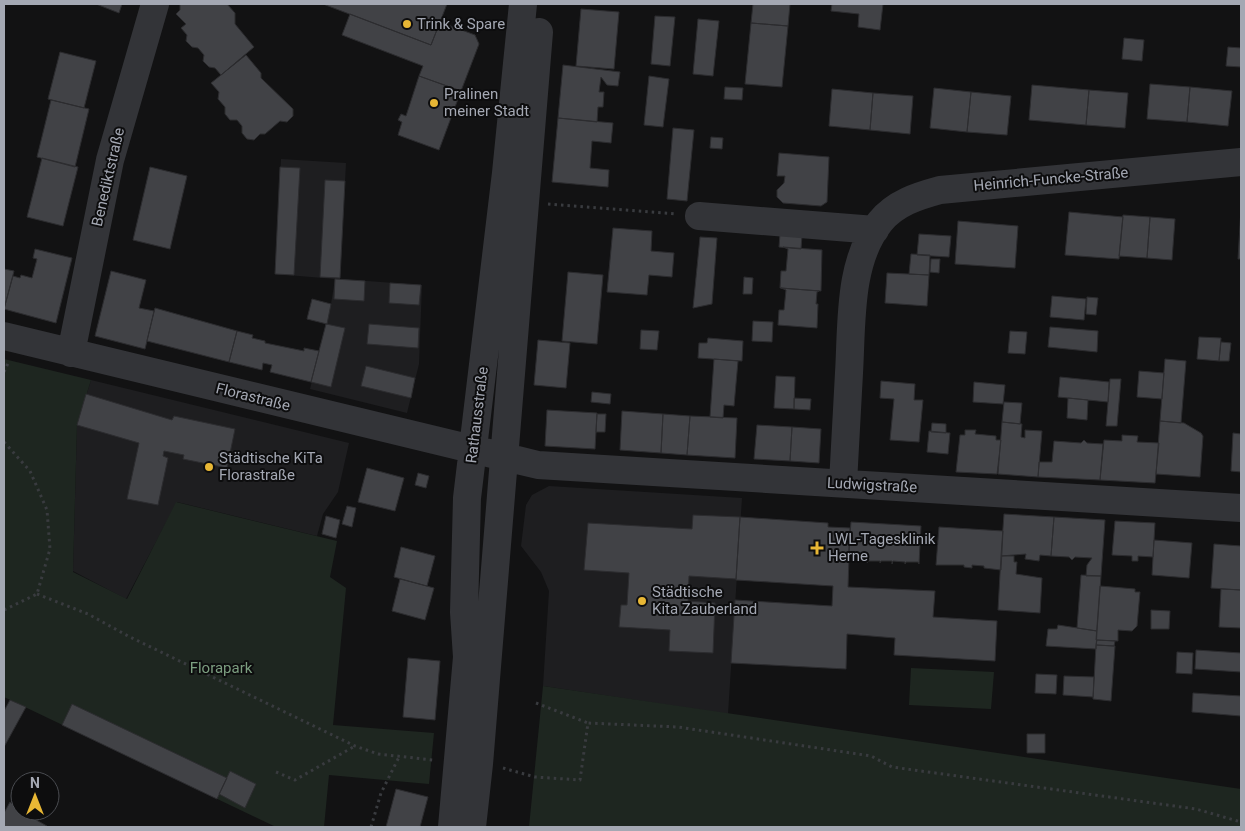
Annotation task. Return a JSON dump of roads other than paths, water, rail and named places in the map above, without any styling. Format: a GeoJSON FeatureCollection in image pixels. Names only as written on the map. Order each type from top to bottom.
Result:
{"type":"FeatureCollection","features":[{"type":"Feature","properties":{"kind":"street","name":"Benediktstraße"},"geometry":{"type":"LineString","coordinates":[[71,353],[110,160],[155,4]]}},
{"type":"Feature","properties":{"kind":"street","name":"Rathausstraße"},"geometry":{"type":"LineString","coordinates":[[452,827],[467,657],[464,612],[467,498],[524,4]]}},
{"type":"Feature","properties":{"kind":"street","name":"Rathausstraße"},"geometry":{"type":"LineString","coordinates":[[472,827],[479,764],[524,202],[542,4]]}},
{"type":"Feature","properties":{"kind":"street","name":"Heinrich-Funcke-Straße"},"geometry":{"type":"LineString","coordinates":[[843,484],[854,297],[863,257],[875,230],[880,222],[898,206],[922,195],[940,190],[1241,162]]}},
{"type":"Feature","properties":{"kind":"street"},"geometry":{"type":"LineString","coordinates":[[699,216],[875,230]]}},
{"type":"Feature","properties":{"kind":"street","name":"Florastraße"},"geometry":{"type":"LineString","coordinates":[[4,336],[503,457]]}},
{"type":"Feature","properties":{"kind":"street","name":"Ludwigstraße"},"geometry":{"type":"LineString","coordinates":[[503,457],[538,465],[1241,508]]}},
{"type":"Feature","properties":{"kind":"place","name":"Trink & Spare"},"geometry":{"type":"Point","coordinates":[407,24]}},
{"type":"Feature","properties":{"kind":"place","name":"Pralinen meiner Stadt"},"geometry":{"type":"Point","coordinates":[434,103]}},
{"type":"Feature","properties":{"kind":"place","name":"Städtische KiTa Florastraße"},"geometry":{"type":"Point","coordinates":[209,467]}},
{"type":"Feature","properties":{"kind":"place","name":"LWL-Tagesklinik Herne"},"geometry":{"type":"Point","coordinates":[817,548]}},
{"type":"Feature","properties":{"kind":"place","name":"Städtische Kita Zauberland"},"geometry":{"type":"Point","coordinates":[642,601]}},
{"type":"Feature","properties":{"kind":"park label","name":"Florapark"},"geometry":{"type":"Point","coordinates":[221,668]}}]}
